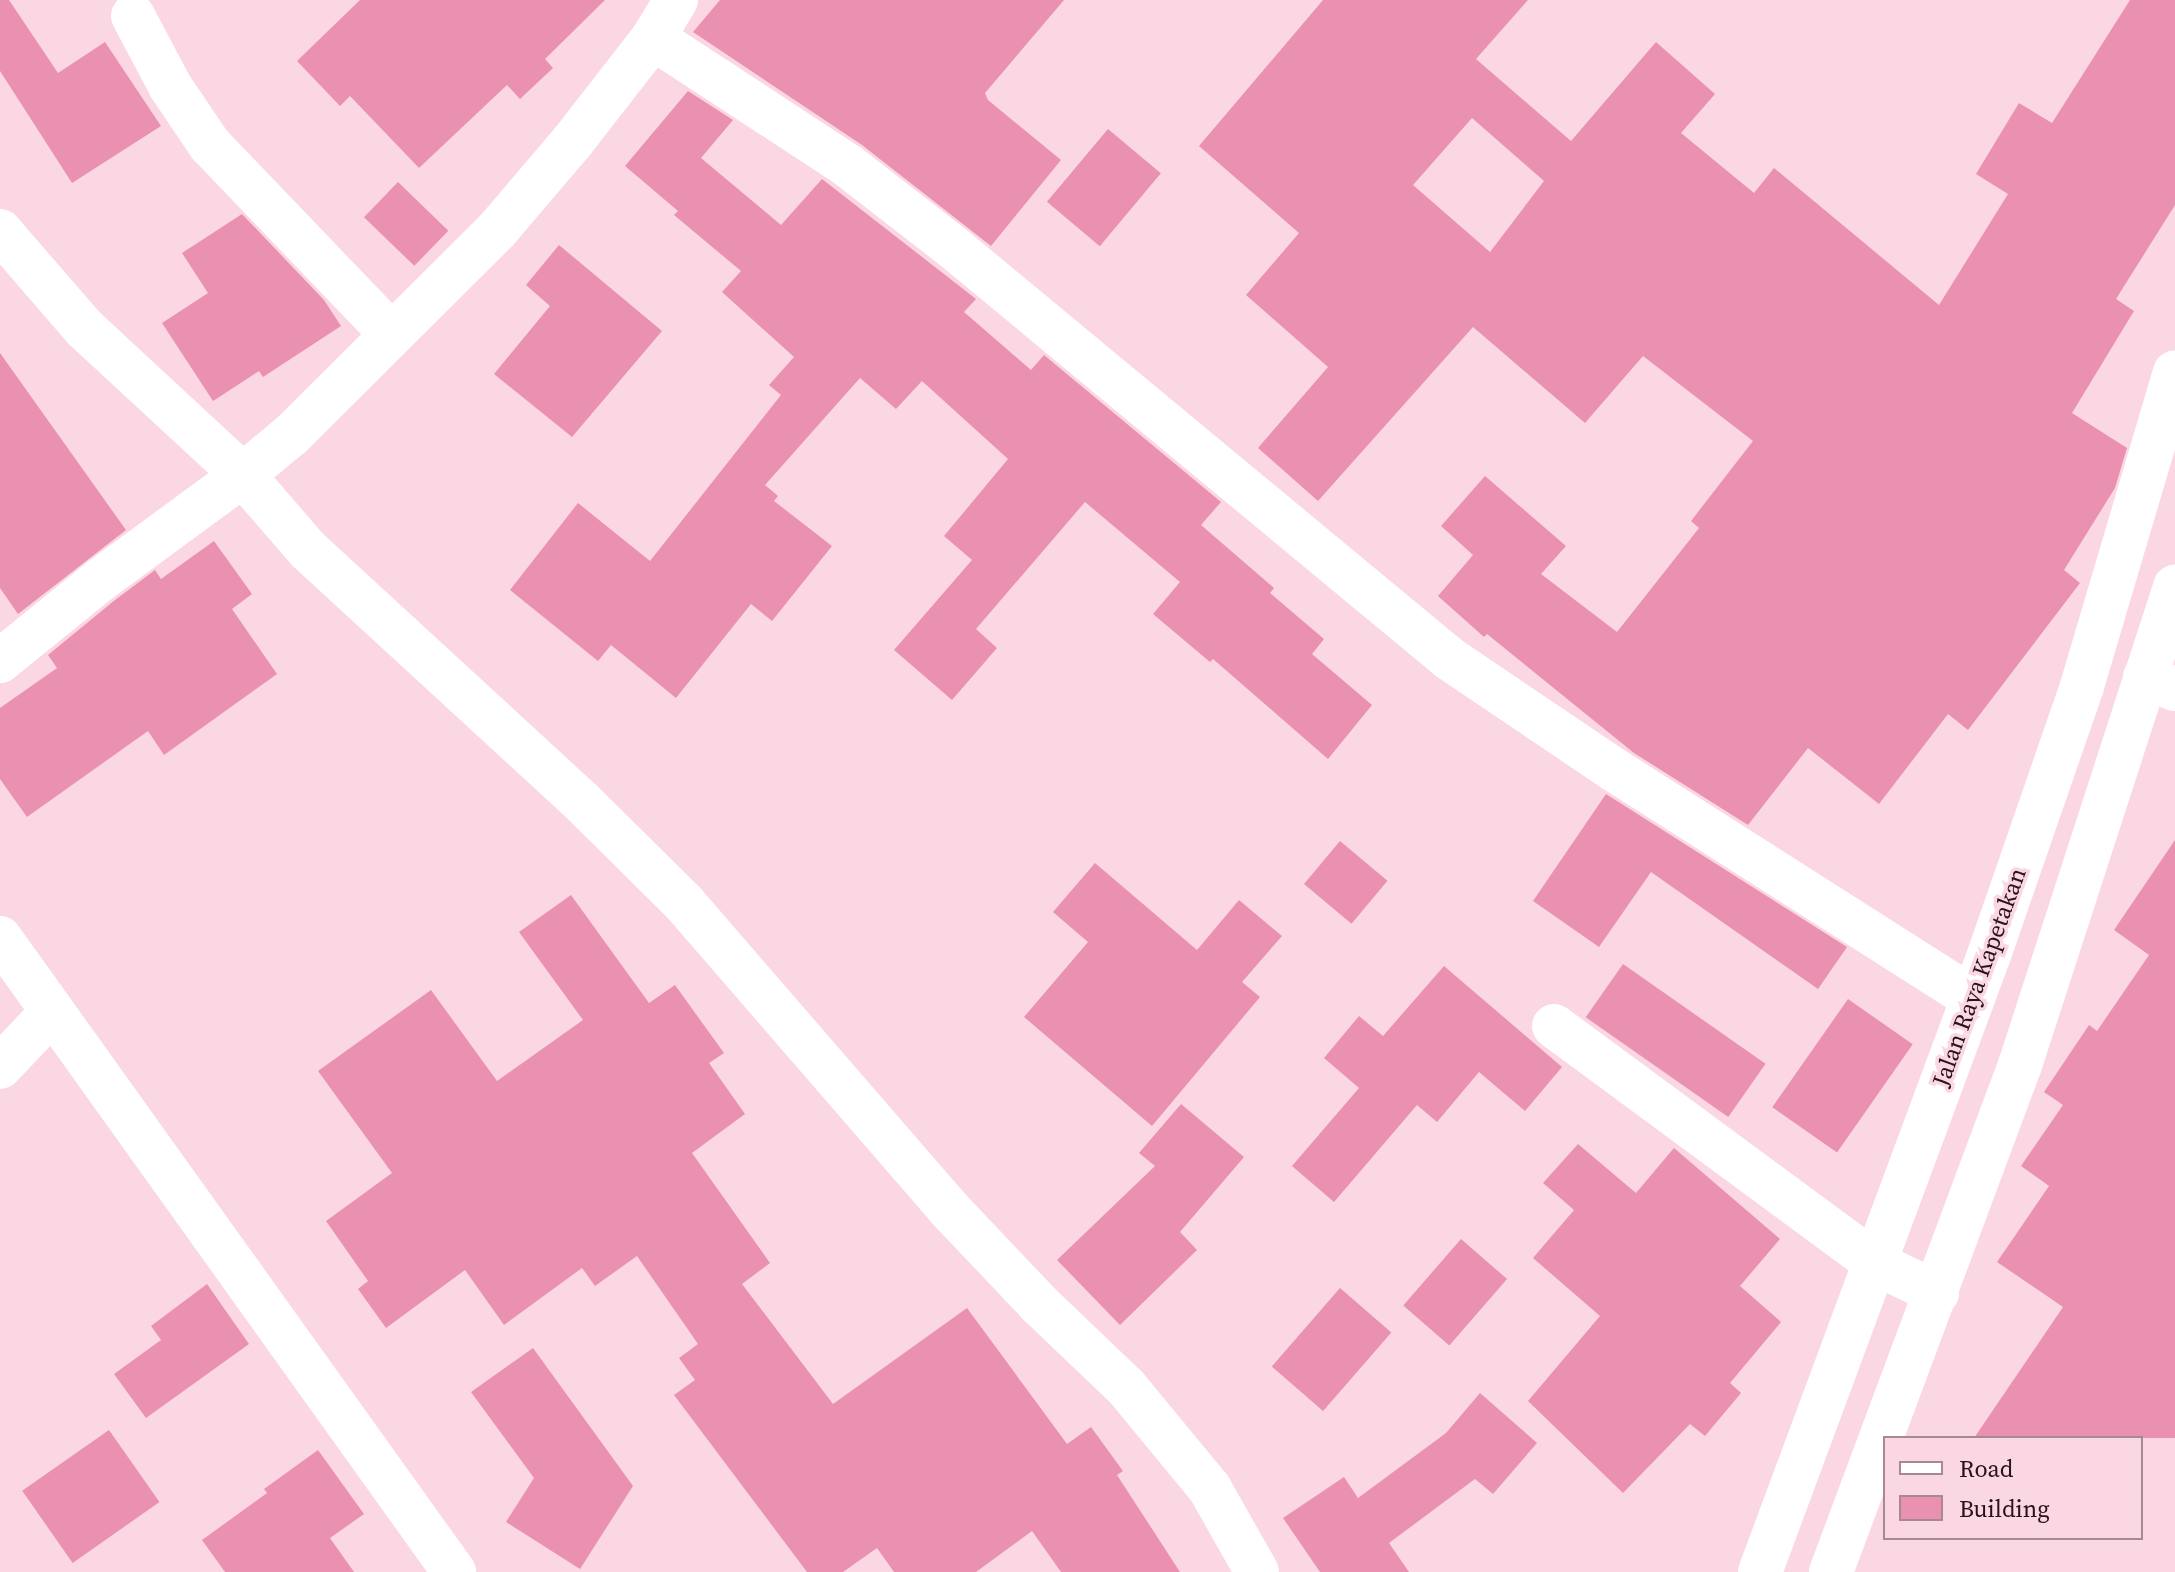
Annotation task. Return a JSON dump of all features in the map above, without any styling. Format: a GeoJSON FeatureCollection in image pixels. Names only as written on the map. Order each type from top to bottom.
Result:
{"type":"FeatureCollection","features":[{"type":"Feature","properties":{"kind":"main road"},"geometry":{"type":"LineString","coordinates":[[0,661],[291,435],[498,229],[572,142],[653,38],[676,0]]}},
{"type":"Feature","properties":{"kind":"main road"},"geometry":{"type":"LineString","coordinates":[[133,16],[170,86],[210,145],[391,334]]}},
{"type":"Feature","properties":{"kind":"main road"},"geometry":{"type":"LineString","coordinates":[[653,38],[847,165],[954,248],[1450,659],[1613,769],[1973,998]]}},
{"type":"Feature","properties":{"kind":"main road"},"geometry":{"type":"LineString","coordinates":[[0,231],[84,328],[308,550],[570,790],[684,903],[948,1208],[1039,1304],[1126,1387],[1210,1489],[1257,1572]]}},
{"type":"Feature","properties":{"kind":"main road","name":"Jalan Raya Kapetakan"},"geometry":{"type":"LineString","coordinates":[[1760,1572],[1973,998],[2082,686],[2175,373]]}},
{"type":"Feature","properties":{"kind":"main road"},"geometry":{"type":"LineString","coordinates":[[1831,1572],[2020,1065],[2112,779],[2160,683],[2175,587]]}},
{"type":"Feature","properties":{"kind":"main road"},"geometry":{"type":"LineString","coordinates":[[2057,752],[2112,779]]}},
{"type":"Feature","properties":{"kind":"main road"},"geometry":{"type":"LineString","coordinates":[[0,938],[454,1572]]}},
{"type":"Feature","properties":{"kind":"main road"},"geometry":{"type":"LineString","coordinates":[[0,1067],[52,1012]]}},
{"type":"Feature","properties":{"kind":"main road"},"geometry":{"type":"LineString","coordinates":[[1554,1026],[1875,1263],[1937,1293]]}},
{"type":"Feature","properties":{"kind":"building"},"geometry":{"type":"Polygon","coordinates":[[[0,0],[9,0],[58,73],[105,42],[161,126],[72,183],[0,71],[0,0]]]}},
{"type":"Feature","properties":{"kind":"building"},"geometry":{"type":"Polygon","coordinates":[[[360,0],[605,0],[545,59],[553,68],[520,99],[507,85],[419,168],[350,96],[340,106],[297,61],[360,0]]]}},
{"type":"Feature","properties":{"kind":"building"},"geometry":{"type":"Polygon","coordinates":[[[720,0],[1064,0],[985,93],[988,100],[1061,160],[991,246],[862,145],[693,32],[720,0]]]}},
{"type":"Feature","properties":{"kind":"building"},"geometry":{"type":"Polygon","coordinates":[[[1323,0],[1528,0],[1476,59],[1571,141],[1656,42],[1715,94],[1681,133],[1754,193],[1774,168],[1939,305],[2008,194],[1976,174],[2019,103],[2052,123],[2130,0],[2175,0],[2175,205],[2116,299],[2134,311],[2072,413],[2127,448],[2115,488],[2064,570],[2080,583],[1968,730],[1948,714],[1879,804],[1808,748],[1748,825],[1634,753],[1487,634],[1484,637],[1438,596],[1473,555],[1441,526],[1485,476],[1566,546],[1541,574],[1617,632],[1699,528],[1691,521],[1753,441],[1643,356],[1585,423],[1473,327],[1318,501],[1258,448],[1328,367],[1246,295],[1299,233],[1199,146],[1323,0]],[[1472,118],[1413,185],[1490,252],[1544,181],[1472,118]]]}},
{"type":"Feature","properties":{"kind":"building"},"geometry":{"type":"Polygon","coordinates":[[[688,91],[733,120],[701,158],[781,225],[822,179],[976,299],[964,312],[1031,370],[1044,355],[1221,502],[1201,525],[1274,588],[1270,593],[1324,639],[1312,654],[1372,705],[1328,759],[1213,659],[1210,662],[1153,614],[1180,582],[1085,502],[976,629],[997,648],[952,700],[894,650],[972,560],[944,536],[1008,459],[922,381],[896,409],[860,378],[765,485],[778,496],[774,501],[832,546],[772,621],[751,604],[676,698],[611,645],[598,661],[510,590],[578,503],[650,561],[781,395],[769,385],[794,357],[722,292],[741,271],[674,215],[678,211],[625,166],[688,91]]]}},
{"type":"Feature","properties":{"kind":"building"},"geometry":{"type":"Polygon","coordinates":[[[1108,129],[1161,173],[1100,246],[1047,202],[1108,129]]]}},
{"type":"Feature","properties":{"kind":"building"},"geometry":{"type":"Polygon","coordinates":[[[398,182],[448,231],[414,266],[364,217],[398,182]]]}},
{"type":"Feature","properties":{"kind":"building"},"geometry":{"type":"Polygon","coordinates":[[[242,214],[324,300],[341,326],[263,377],[259,371],[213,401],[162,323],[208,293],[182,253],[242,214]]]}},
{"type":"Feature","properties":{"kind":"building"},"geometry":{"type":"Polygon","coordinates":[[[559,245],[662,331],[572,437],[494,374],[550,306],[526,285],[559,245]]]}},
{"type":"Feature","properties":{"kind":"building"},"geometry":{"type":"Polygon","coordinates":[[[0,353],[126,530],[18,614],[0,588],[0,353]]]}},
{"type":"Feature","properties":{"kind":"building"},"geometry":{"type":"Polygon","coordinates":[[[214,541],[252,594],[232,609],[277,674],[164,755],[148,731],[27,817],[0,779],[0,708],[57,668],[48,655],[115,600],[155,570],[161,579],[214,541]]]}},
{"type":"Feature","properties":{"kind":"building"},"geometry":{"type":"Polygon","coordinates":[[[1606,794],[1847,947],[1818,989],[1651,872],[1599,947],[1533,901],[1606,794]]]}},
{"type":"Feature","properties":{"kind":"building"},"geometry":{"type":"Polygon","coordinates":[[[2175,840],[2175,1438],[1975,1436],[2063,1307],[1997,1262],[2049,1186],[2021,1166],[2063,1105],[2044,1092],[2089,1025],[2097,1031],[2149,955],[2114,930],[2175,840]]]}},
{"type":"Feature","properties":{"kind":"building"},"geometry":{"type":"Polygon","coordinates":[[[1340,841],[1387,881],[1351,924],[1304,884],[1340,841]]]}},
{"type":"Feature","properties":{"kind":"building"},"geometry":{"type":"Polygon","coordinates":[[[1095,863],[1197,950],[1239,900],[1282,936],[1242,982],[1260,997],[1152,1126],[1024,1017],[1088,942],[1053,912],[1095,863]]]}},
{"type":"Feature","properties":{"kind":"building"},"geometry":{"type":"Polygon","coordinates":[[[571,895],[649,1003],[675,985],[724,1053],[709,1063],[745,1114],[692,1153],[770,1263],[742,1284],[833,1404],[967,1308],[1067,1444],[1091,1427],[1123,1471],[1117,1475],[1180,1572],[1061,1572],[1032,1531],[976,1572],[894,1572],[877,1548],[843,1572],[807,1572],[674,1395],[695,1380],[679,1358],[698,1344],[637,1256],[595,1286],[582,1268],[504,1325],[465,1270],[386,1328],[358,1289],[368,1281],[326,1221],[392,1173],[318,1071],[431,990],[497,1081],[583,1020],[519,932],[571,895]]]}},
{"type":"Feature","properties":{"kind":"building"},"geometry":{"type":"Polygon","coordinates":[[[1623,964],[1766,1064],[1728,1117],[1586,1017],[1623,964]]]}},
{"type":"Feature","properties":{"kind":"building"},"geometry":{"type":"Polygon","coordinates":[[[1444,966],[1562,1067],[1525,1111],[1479,1072],[1437,1122],[1417,1105],[1334,1202],[1292,1166],[1359,1088],[1324,1058],[1359,1016],[1383,1036],[1444,966]]]}},
{"type":"Feature","properties":{"kind":"building"},"geometry":{"type":"Polygon","coordinates":[[[1848,999],[1913,1044],[1837,1152],[1772,1107],[1848,999]]]}},
{"type":"Feature","properties":{"kind":"building"},"geometry":{"type":"Polygon","coordinates":[[[1181,1104],[1244,1157],[1180,1232],[1197,1250],[1120,1325],[1057,1260],[1155,1166],[1139,1153],[1181,1104]]]}},
{"type":"Feature","properties":{"kind":"building"},"geometry":{"type":"Polygon","coordinates":[[[1578,1144],[1636,1193],[1674,1148],[1780,1239],[1740,1286],[1781,1322],[1730,1383],[1741,1393],[1705,1436],[1690,1424],[1623,1493],[1528,1401],[1600,1316],[1533,1258],[1574,1210],[1543,1183],[1578,1144]]]}},
{"type":"Feature","properties":{"kind":"building"},"geometry":{"type":"Polygon","coordinates":[[[1461,1239],[1507,1279],[1449,1345],[1403,1305],[1461,1239]]]}},
{"type":"Feature","properties":{"kind":"building"},"geometry":{"type":"Polygon","coordinates":[[[207,1284],[249,1344],[146,1418],[114,1374],[161,1340],[151,1326],[207,1284]]]}},
{"type":"Feature","properties":{"kind":"building"},"geometry":{"type":"Polygon","coordinates":[[[1340,1288],[1391,1333],[1323,1411],[1272,1366],[1340,1288]]]}},
{"type":"Feature","properties":{"kind":"building"},"geometry":{"type":"Polygon","coordinates":[[[533,1348],[633,1486],[580,1569],[506,1522],[534,1478],[471,1392],[533,1348]]]}},
{"type":"Feature","properties":{"kind":"building"},"geometry":{"type":"Polygon","coordinates":[[[1480,1393],[1537,1443],[1493,1494],[1475,1479],[1389,1543],[1409,1572],[1320,1572],[1283,1518],[1344,1477],[1358,1498],[1446,1433],[1480,1393]]]}},
{"type":"Feature","properties":{"kind":"building"},"geometry":{"type":"Polygon","coordinates":[[[109,1430],[159,1502],[73,1563],[22,1491],[109,1430]]]}},
{"type":"Feature","properties":{"kind":"building"},"geometry":{"type":"Polygon","coordinates":[[[318,1450],[364,1514],[330,1538],[354,1572],[225,1572],[202,1540],[267,1493],[264,1489],[318,1450]]]}}]}
